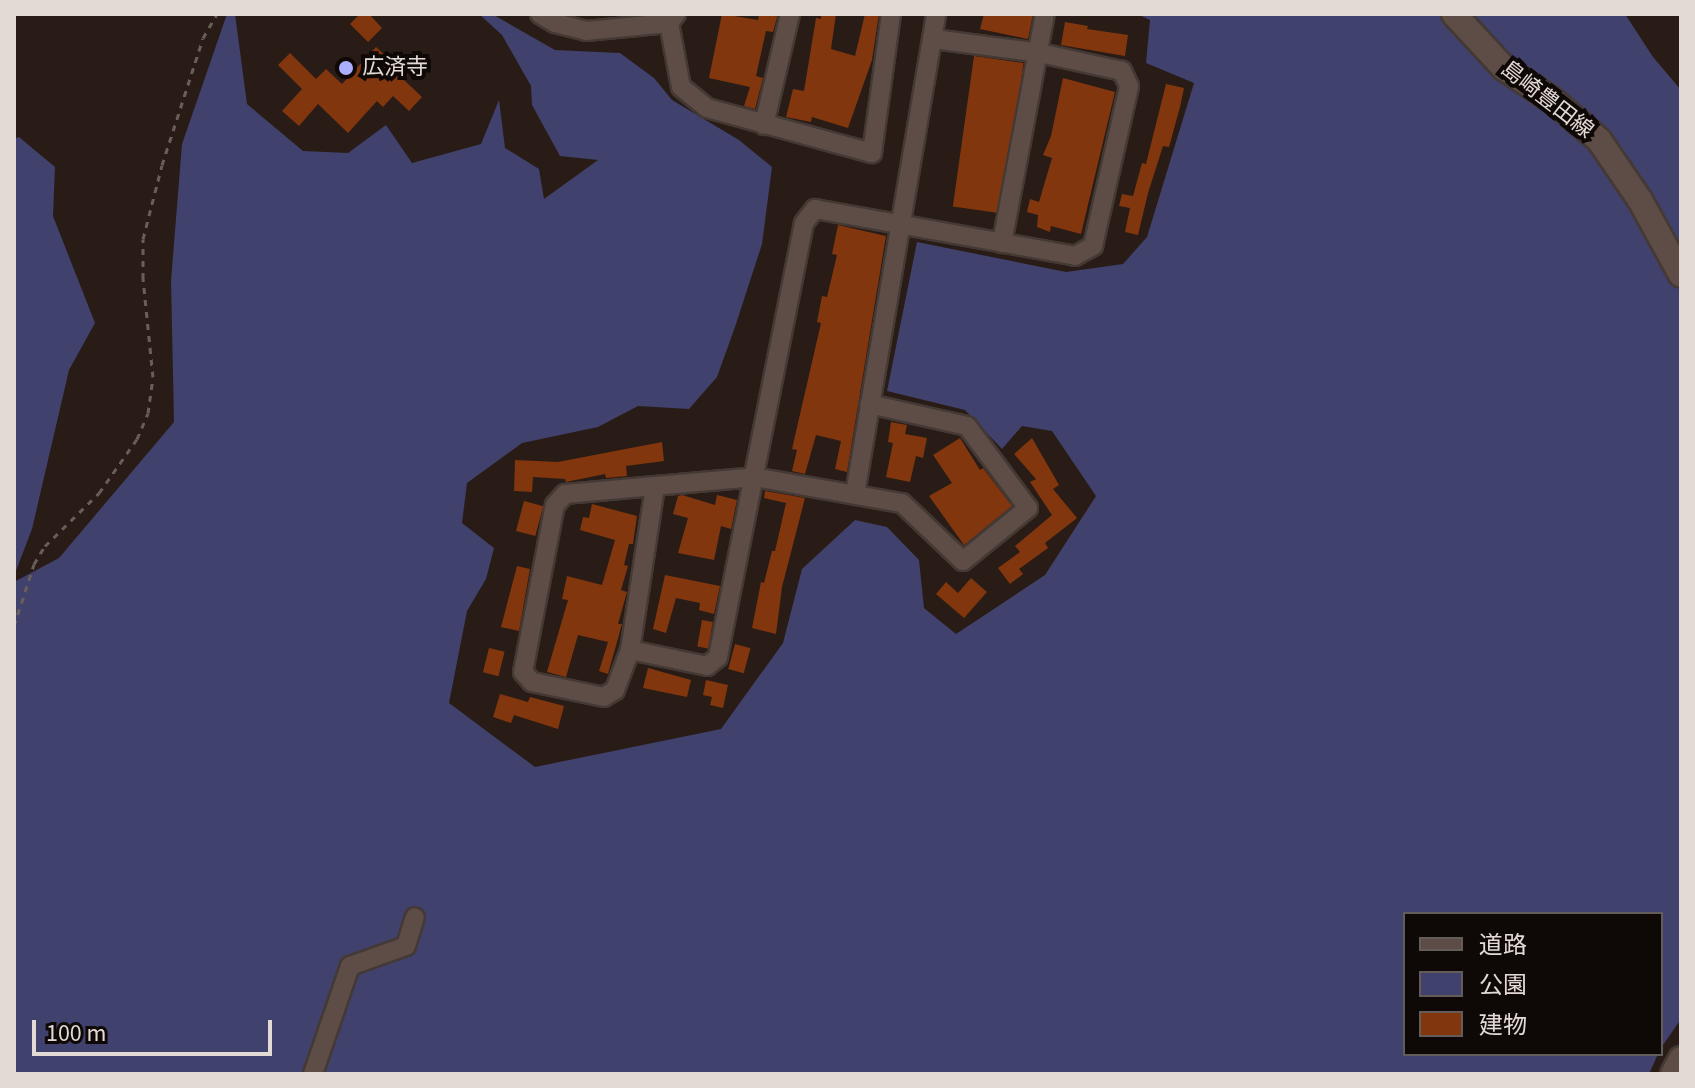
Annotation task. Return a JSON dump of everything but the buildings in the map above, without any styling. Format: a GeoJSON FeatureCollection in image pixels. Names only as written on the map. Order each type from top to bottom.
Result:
{"type":"FeatureCollection","features":[{"type":"Feature","properties":{"kind":"main road","name":"島崎豊田線"},"geometry":{"type":"LineString","coordinates":[[1454,14],[1504,68],[1555,102],[1599,140],[1640,200],[1681,275]]}},
{"type":"Feature","properties":{"kind":"main road"},"geometry":{"type":"LineString","coordinates":[[1673,1074],[1681,1059]]}},
{"type":"Feature","properties":{"kind":"street"},"geometry":{"type":"LineString","coordinates":[[540,14],[555,23],[586,31],[673,18],[681,87],[707,108],[872,153],[891,14]]}},
{"type":"Feature","properties":{"kind":"street"},"geometry":{"type":"LineString","coordinates":[[764,125],[790,14]]}},
{"type":"Feature","properties":{"kind":"street"},"geometry":{"type":"LineString","coordinates":[[855,494],[903,225],[936,14]]}},
{"type":"Feature","properties":{"kind":"street"},"geometry":{"type":"LineString","coordinates":[[1002,243],[1045,14]]}},
{"type":"Feature","properties":{"kind":"street"},"geometry":{"type":"LineString","coordinates":[[630,650],[707,666],[718,657],[804,223],[815,209],[1075,256],[1093,246],[1129,86],[1122,71],[1040,53],[933,39]]}},
{"type":"Feature","properties":{"kind":"street"},"geometry":{"type":"LineString","coordinates":[[655,487],[630,650],[615,690],[604,697],[532,682],[523,672],[555,505],[565,494],[754,477],[855,494],[902,503],[963,561],[1028,508],[967,426],[869,404]]}},
{"type":"Feature","properties":{"kind":"street"},"geometry":{"type":"LineString","coordinates":[[313,1074],[350,966],[406,946],[415,917]]}},
{"type":"Feature","properties":{"kind":"path"},"geometry":{"type":"LineString","coordinates":[[14,626],[34,564],[45,546],[99,493],[137,439],[148,413],[153,377],[143,278],[143,239],[203,38],[217,14]]}},
{"type":"Feature","properties":{"kind":"green space"},"geometry":{"type":"Polygon","coordinates":[[[227,14],[235,14],[247,104],[303,151],[348,153],[386,125],[412,163],[481,144],[499,100],[505,148],[539,169],[544,199],[598,160],[560,156],[532,105],[531,86],[502,35],[479,14],[492,14],[555,50],[620,53],[654,78],[672,100],[739,140],[772,167],[762,244],[735,327],[717,377],[689,409],[638,406],[598,427],[522,443],[467,483],[462,523],[494,548],[486,579],[467,611],[449,703],[535,767],[721,729],[783,643],[802,569],[855,520],[887,527],[919,560],[924,608],[956,634],[1045,575],[1096,496],[1052,431],[1022,426],[1002,449],[965,410],[887,391],[917,242],[1066,272],[1123,264],[1147,237],[1194,83],[1146,63],[1150,20],[1137,14],[1625,14],[1653,57],[1681,90],[1681,1019],[1663,1045],[1663,912],[1403,912],[1403,1056],[1657,1056],[1649,1074],[14,1074],[14,582],[59,558],[174,422],[171,281],[182,144],[227,14]]]}},
{"type":"Feature","properties":{"kind":"green space"},"geometry":{"type":"Polygon","coordinates":[[[19,137],[55,167],[53,216],[95,323],[69,370],[32,529],[14,576],[14,139],[19,137]]]}},
{"type":"Feature","properties":{"kind":"place","name":"広済寺"},"geometry":{"type":"Point","coordinates":[346,68]}}]}
